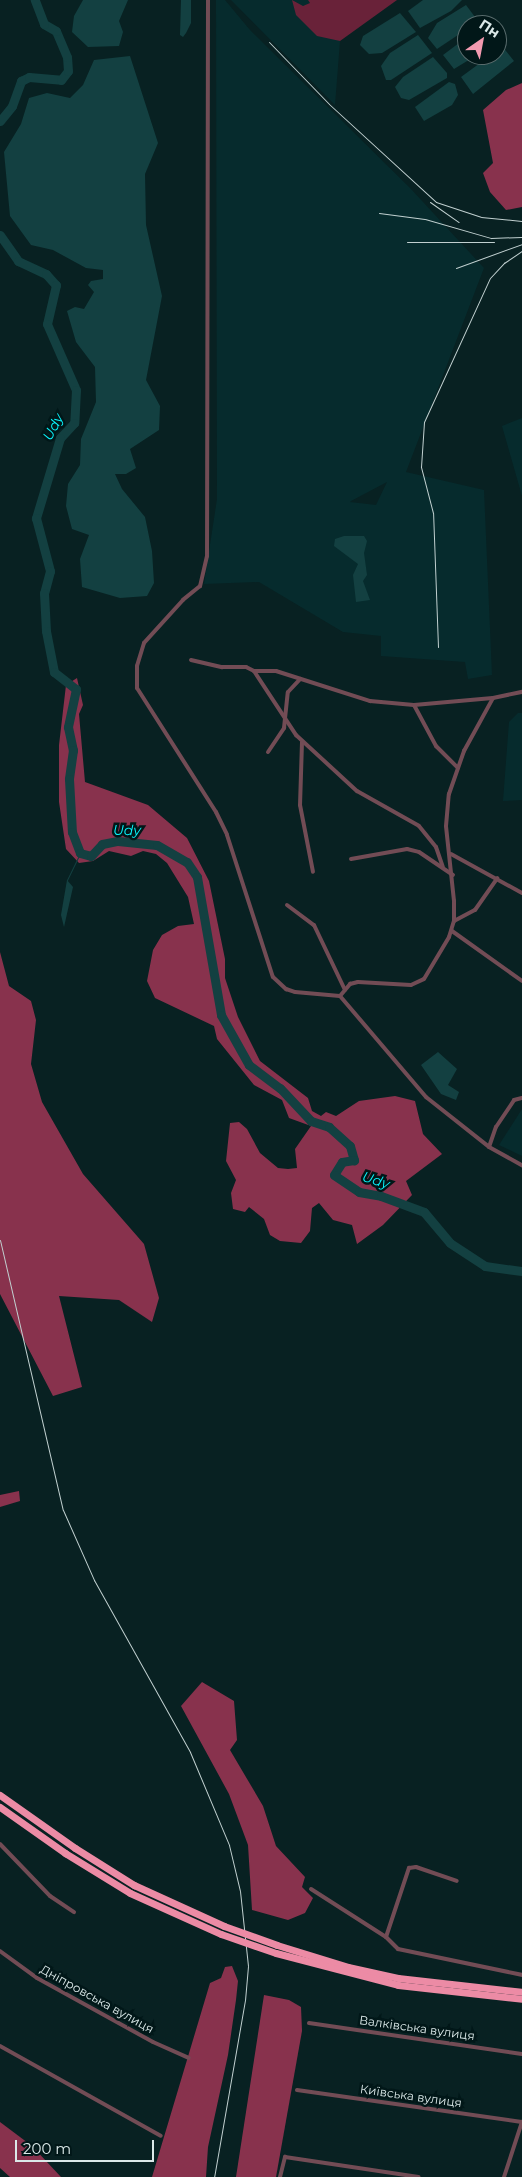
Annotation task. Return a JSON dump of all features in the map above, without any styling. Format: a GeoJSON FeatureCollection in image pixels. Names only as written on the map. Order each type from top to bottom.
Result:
{"type":"FeatureCollection","features":[{"type":"Feature","properties":{"kind":"highway"},"geometry":{"type":"LineString","coordinates":[[0,1795],[75,1848],[134,1885],[224,1926],[278,1945],[382,1975],[522,1992]]}},
{"type":"Feature","properties":{"kind":"highway"},"geometry":{"type":"LineString","coordinates":[[0,1807],[130,1893],[221,1934],[276,1953],[398,1985],[522,1999]]}},
{"type":"Feature","properties":{"kind":"street"},"geometry":{"type":"LineString","coordinates":[[208,0],[207,556],[200,586],[183,600],[144,643],[137,666],[137,688],[211,804],[227,835],[273,977],[286,989],[295,992],[340,996],[426,1097],[489,1147],[522,1164]]}},
{"type":"Feature","properties":{"kind":"street"},"geometry":{"type":"LineString","coordinates":[[191,660],[222,668],[246,667],[254,671],[276,671],[370,702],[414,705],[493,698],[522,692]]}},
{"type":"Feature","properties":{"kind":"street"},"geometry":{"type":"LineString","coordinates":[[254,671],[302,742],[357,792],[419,826],[436,847],[443,866]]}},
{"type":"Feature","properties":{"kind":"street"},"geometry":{"type":"LineString","coordinates":[[268,752],[286,720],[288,692],[300,679]]}},
{"type":"Feature","properties":{"kind":"street"},"geometry":{"type":"LineString","coordinates":[[340,996],[345,990],[358,982],[411,985],[424,980],[452,931],[454,921],[453,876],[446,826],[448,794],[458,768],[493,698]]}},
{"type":"Feature","properties":{"kind":"street"},"geometry":{"type":"LineString","coordinates":[[414,705],[436,746],[458,768]]}},
{"type":"Feature","properties":{"kind":"street"},"geometry":{"type":"LineString","coordinates":[[302,742],[300,805],[313,872]]}},
{"type":"Feature","properties":{"kind":"street"},"geometry":{"type":"LineString","coordinates":[[351,859],[407,849],[418,852],[443,866],[453,876]]}},
{"type":"Feature","properties":{"kind":"street"},"geometry":{"type":"LineString","coordinates":[[451,854],[522,893]]}},
{"type":"Feature","properties":{"kind":"street"},"geometry":{"type":"LineString","coordinates":[[454,921],[475,910],[497,878]]}},
{"type":"Feature","properties":{"kind":"street"},"geometry":{"type":"LineString","coordinates":[[287,904],[314,925],[345,990]]}},
{"type":"Feature","properties":{"kind":"street"},"geometry":{"type":"LineString","coordinates":[[452,931],[522,981]]}},
{"type":"Feature","properties":{"kind":"street"},"geometry":{"type":"LineString","coordinates":[[489,1147],[496,1127],[514,1100],[522,1098]]}},
{"type":"Feature","properties":{"kind":"street"},"geometry":{"type":"LineString","coordinates":[[0,1844],[44,1890],[74,1912]]}},
{"type":"Feature","properties":{"kind":"street"},"geometry":{"type":"LineString","coordinates":[[386,1937],[409,1868],[416,1867],[457,1881]]}},
{"type":"Feature","properties":{"kind":"street"},"geometry":{"type":"LineString","coordinates":[[311,1889],[386,1937],[398,1949],[522,1975]]}},
{"type":"Feature","properties":{"kind":"street","name":"Дніпровська вулиця"},"geometry":{"type":"LineString","coordinates":[[0,1950],[36,1978],[153,2042],[190,2058]]}},
{"type":"Feature","properties":{"kind":"street","name":"Валківська вулиця"},"geometry":{"type":"LineString","coordinates":[[309,2023],[522,2054]]}},
{"type":"Feature","properties":{"kind":"street"},"geometry":{"type":"LineString","coordinates":[[0,2046],[161,2136]]}},
{"type":"Feature","properties":{"kind":"street","name":"Київська вулиця"},"geometry":{"type":"LineString","coordinates":[[297,2090],[522,2122]]}},
{"type":"Feature","properties":{"kind":"street"},"geometry":{"type":"LineString","coordinates":[[504,2177],[522,2122]]}},
{"type":"Feature","properties":{"kind":"street"},"geometry":{"type":"LineString","coordinates":[[515,2143],[522,2145]]}},
{"type":"Feature","properties":{"kind":"street"},"geometry":{"type":"LineString","coordinates":[[280,2177],[285,2157],[374,2175],[419,2177]]}},
{"type":"Feature","properties":{"kind":"shaded area"},"geometry":{"type":"Polygon","coordinates":[[[83,0],[128,0],[119,21],[123,32],[119,46],[88,47],[72,32],[74,16],[83,0]]]}},
{"type":"Feature","properties":{"kind":"shaded area"},"geometry":{"type":"Polygon","coordinates":[[[181,0],[191,0],[191,23],[183,37],[180,35],[181,0]]]}},
{"type":"Feature","properties":{"kind":"shaded area"},"geometry":{"type":"Polygon","coordinates":[[[216,0],[225,0],[250,30],[411,189],[484,268],[406,472],[484,490],[492,675],[468,679],[465,662],[381,656],[381,636],[343,632],[259,582],[204,584],[217,499],[216,0]],[[387,482],[350,502],[376,505],[387,482]]]}},
{"type":"Feature","properties":{"kind":"shaded area"},"geometry":{"type":"Polygon","coordinates":[[[231,0],[319,0],[340,41],[335,105],[231,0]]]}},
{"type":"Feature","properties":{"kind":"shaded area"},"geometry":{"type":"Polygon","coordinates":[[[292,0],[303,6],[310,3],[308,0],[397,0],[340,41],[317,36],[296,15],[292,0]]]}},
{"type":"Feature","properties":{"kind":"shaded area"},"geometry":{"type":"Polygon","coordinates":[[[423,0],[462,0],[451,11],[420,28],[408,11],[423,0]]]}},
{"type":"Feature","properties":{"kind":"shaded area"},"geometry":{"type":"Polygon","coordinates":[[[466,5],[474,15],[457,15],[457,36],[437,49],[428,38],[437,23],[466,5]]]}},
{"type":"Feature","properties":{"kind":"shaded area"},"geometry":{"type":"Polygon","coordinates":[[[400,13],[416,32],[382,53],[369,54],[360,45],[363,36],[400,13]]]}},
{"type":"Feature","properties":{"kind":"shaded area"},"geometry":{"type":"Polygon","coordinates":[[[418,35],[432,53],[391,80],[386,80],[381,66],[390,53],[418,35]]]}},
{"type":"Feature","properties":{"kind":"shaded area"},"geometry":{"type":"Polygon","coordinates":[[[457,44],[457,65],[461,65],[454,69],[443,55],[457,44]]]}},
{"type":"Feature","properties":{"kind":"shaded area"},"geometry":{"type":"Polygon","coordinates":[[[507,52],[514,61],[473,94],[461,77],[477,65],[507,65],[507,52]]]}},
{"type":"Feature","properties":{"kind":"shaded area"},"geometry":{"type":"Polygon","coordinates":[[[130,56],[158,143],[145,174],[146,225],[162,296],[146,380],[160,406],[159,430],[130,449],[136,468],[126,474],[115,474],[122,489],[145,517],[152,551],[154,583],[147,596],[120,598],[82,587],[80,559],[89,535],[72,529],[66,506],[68,484],[80,465],[81,439],[96,402],[95,367],[76,342],[67,311],[75,307],[84,309],[94,292],[88,285],[91,281],[103,279],[103,270],[86,268],[53,250],[31,245],[10,216],[4,152],[21,124],[29,98],[47,93],[70,98],[83,85],[94,60],[130,56]]]}},
{"type":"Feature","properties":{"kind":"shaded area"},"geometry":{"type":"Polygon","coordinates":[[[433,57],[447,73],[447,78],[409,100],[401,98],[395,87],[403,77],[433,57]]]}},
{"type":"Feature","properties":{"kind":"shaded area"},"geometry":{"type":"Polygon","coordinates":[[[449,82],[455,84],[458,95],[452,105],[424,121],[415,107],[449,82]]]}},
{"type":"Feature","properties":{"kind":"shaded area"},"geometry":{"type":"Polygon","coordinates":[[[522,83],[522,207],[506,210],[490,192],[483,173],[493,163],[483,110],[506,90],[522,83]]]}},
{"type":"Feature","properties":{"kind":"shaded area"},"geometry":{"type":"Polygon","coordinates":[[[522,418],[522,496],[502,426],[522,418]]]}},
{"type":"Feature","properties":{"kind":"shaded area"},"geometry":{"type":"Polygon","coordinates":[[[344,536],[364,536],[367,541],[364,553],[367,575],[363,581],[370,600],[356,602],[353,575],[358,564],[334,546],[335,539],[344,536]]]}},
{"type":"Feature","properties":{"kind":"shaded area"},"geometry":{"type":"Polygon","coordinates":[[[77,678],[83,705],[79,714],[85,782],[148,805],[187,838],[209,881],[225,959],[225,978],[238,1017],[260,1061],[308,1098],[312,1111],[321,1116],[326,1112],[336,1116],[359,1101],[395,1096],[415,1101],[423,1134],[442,1154],[406,1181],[412,1195],[383,1225],[357,1244],[352,1225],[333,1220],[319,1203],[312,1208],[310,1231],[301,1243],[280,1241],[270,1235],[264,1219],[249,1207],[245,1212],[233,1209],[231,1193],[236,1180],[226,1161],[230,1123],[239,1122],[247,1129],[260,1153],[278,1168],[288,1169],[297,1168],[295,1149],[311,1126],[289,1118],[282,1100],[254,1085],[217,1039],[214,1026],[155,998],[147,981],[153,950],[162,935],[178,926],[194,924],[188,897],[167,863],[156,854],[143,851],[131,856],[109,851],[93,861],[79,863],[66,849],[59,802],[59,745],[66,685],[77,678]]]}},
{"type":"Feature","properties":{"kind":"shaded area"},"geometry":{"type":"Polygon","coordinates":[[[518,713],[522,713],[522,800],[503,801],[509,722],[518,713]]]}},
{"type":"Feature","properties":{"kind":"shaded area"},"geometry":{"type":"Polygon","coordinates":[[[67,880],[73,887],[64,927],[61,915],[67,880]]]}},
{"type":"Feature","properties":{"kind":"shaded area"},"geometry":{"type":"Polygon","coordinates":[[[0,952],[9,986],[31,1001],[36,1020],[31,1064],[42,1102],[83,1174],[144,1244],[159,1298],[152,1322],[119,1300],[59,1296],[82,1387],[53,1396],[0,1294],[0,952]]]}},
{"type":"Feature","properties":{"kind":"shaded area"},"geometry":{"type":"Polygon","coordinates":[[[438,1052],[457,1069],[448,1085],[459,1092],[456,1100],[441,1094],[421,1065],[438,1052]]]}},
{"type":"Feature","properties":{"kind":"shaded area"},"geometry":{"type":"Polygon","coordinates":[[[522,1109],[522,1156],[499,1145],[522,1109]]]}},
{"type":"Feature","properties":{"kind":"shaded area"},"geometry":{"type":"Polygon","coordinates":[[[19,1491],[20,1501],[0,1507],[0,1495],[19,1491]]]}},
{"type":"Feature","properties":{"kind":"shaded area"},"geometry":{"type":"Polygon","coordinates":[[[202,1682],[234,1701],[237,1740],[230,1750],[263,1806],[276,1846],[305,1877],[302,1887],[313,1898],[305,1913],[288,1920],[252,1910],[248,1845],[229,1794],[181,1706],[202,1682]]]}},
{"type":"Feature","properties":{"kind":"shaded area"},"geometry":{"type":"Polygon","coordinates":[[[232,1966],[238,1981],[236,2000],[228,2055],[208,2147],[206,2177],[152,2177],[210,1983],[221,1978],[225,1967],[232,1966]]]}},
{"type":"Feature","properties":{"kind":"shaded area"},"geometry":{"type":"Polygon","coordinates":[[[264,1995],[289,2000],[301,2007],[302,2031],[276,2177],[236,2177],[264,1995]]]}},
{"type":"Feature","properties":{"kind":"shaded area"},"geometry":{"type":"Polygon","coordinates":[[[0,2122],[32,2146],[61,2177],[10,2177],[0,2168],[0,2122]]]}},
{"type":"Feature","properties":{"kind":"waterway","name":"Udy"},"geometry":{"type":"LineString","coordinates":[[0,121],[12,106],[21,81],[29,77],[61,80],[68,71],[67,57],[56,31],[44,24],[35,0]]}},
{"type":"Feature","properties":{"kind":"waterway","name":"Udy"},"geometry":{"type":"LineString","coordinates":[[0,235],[18,261],[46,274],[56,285],[47,324],[76,390],[74,423],[60,438],[36,518],[50,571],[44,593],[46,631],[54,672],[76,689],[68,727],[73,750],[69,779],[72,832],[80,853],[91,856],[102,844],[118,841],[157,845],[187,862],[197,877],[221,1015],[249,1065],[280,1088],[311,1121],[329,1127],[350,1146],[354,1160],[342,1162],[334,1175],[359,1192],[381,1196],[424,1212],[450,1243],[485,1266],[522,1271]]}},
{"type":"Feature","properties":{"kind":"waterway"},"geometry":{"type":"LineString","coordinates":[[67,880],[80,853]]}},
{"type":"Feature","properties":{"kind":"railway"},"geometry":{"type":"LineString","coordinates":[[269,42],[329,104],[436,202],[481,217],[522,221]]}},
{"type":"Feature","properties":{"kind":"railway"},"geometry":{"type":"LineString","coordinates":[[430,202],[459,222]]}},
{"type":"Feature","properties":{"kind":"railway"},"geometry":{"type":"LineString","coordinates":[[379,213],[425,219],[491,238],[522,237]]}},
{"type":"Feature","properties":{"kind":"railway"},"geometry":{"type":"LineString","coordinates":[[407,242],[494,242]]}},
{"type":"Feature","properties":{"kind":"railway"},"geometry":{"type":"LineString","coordinates":[[456,268],[522,244]]}},
{"type":"Feature","properties":{"kind":"railway"},"geometry":{"type":"LineString","coordinates":[[438,647],[433,513],[421,467],[424,422],[490,278],[504,263],[522,251]]}},
{"type":"Feature","properties":{"kind":"railway"},"geometry":{"type":"LineString","coordinates":[[0,1240],[63,1510],[94,1580],[190,1752],[229,1845],[240,1891],[248,1966],[245,2000],[214,2177]]}}]}
